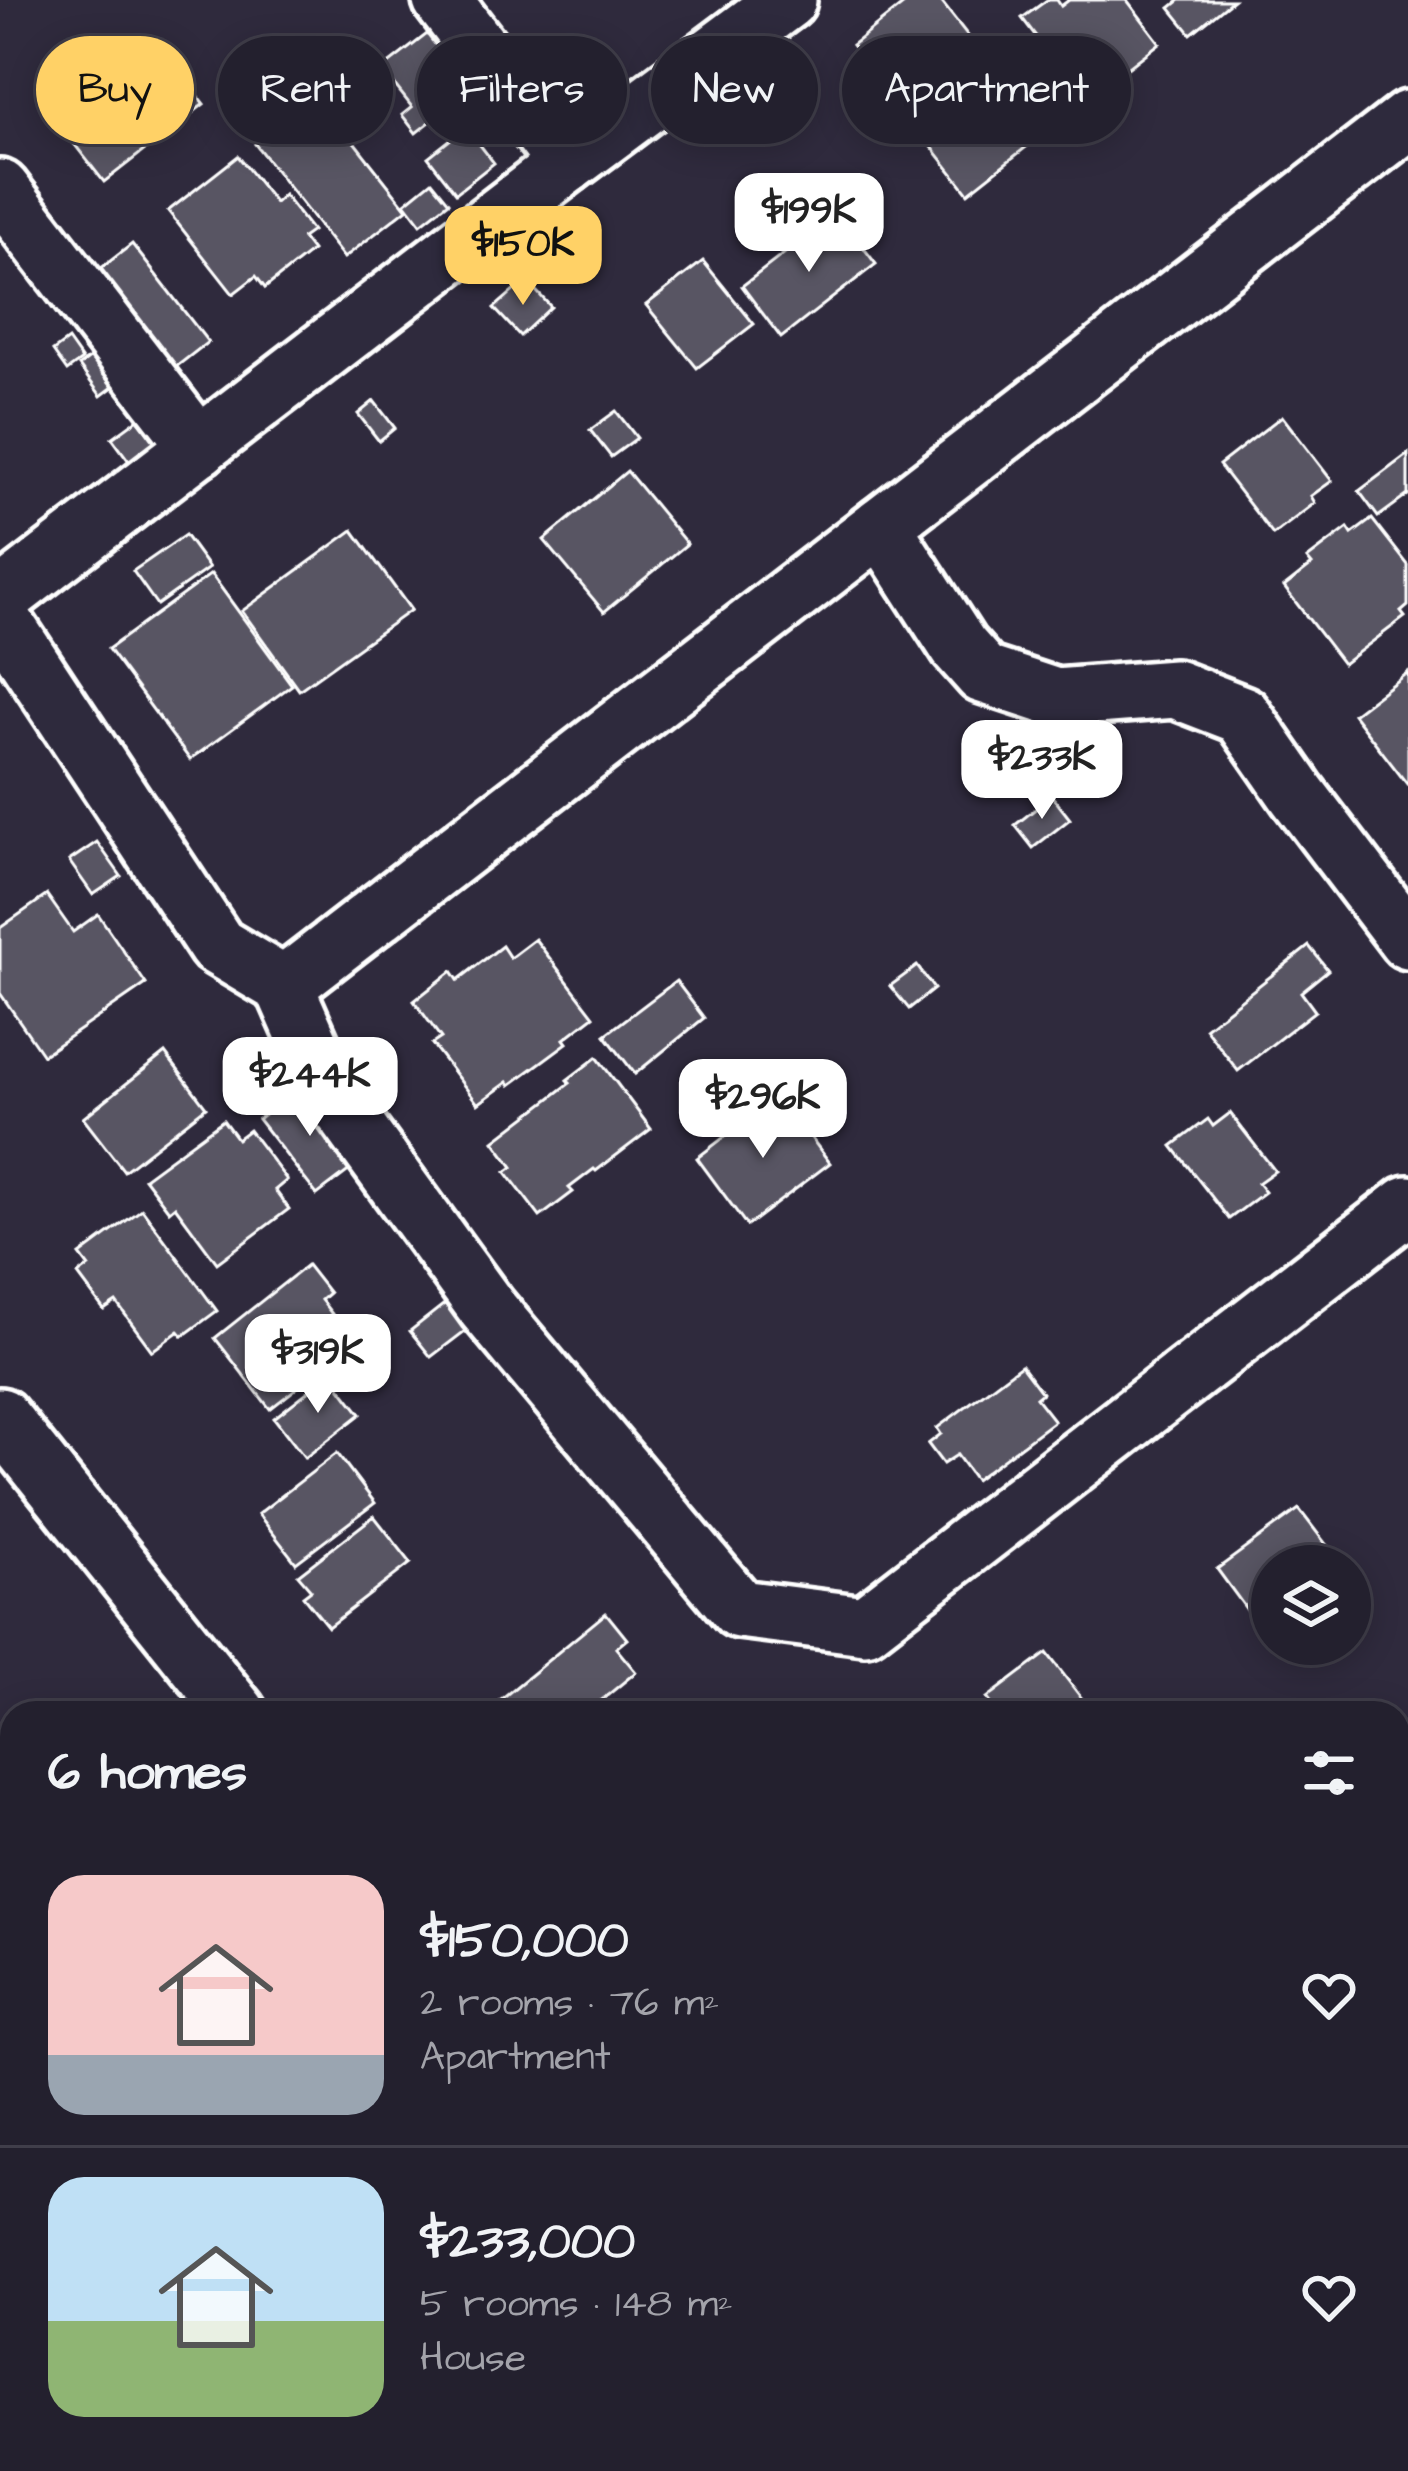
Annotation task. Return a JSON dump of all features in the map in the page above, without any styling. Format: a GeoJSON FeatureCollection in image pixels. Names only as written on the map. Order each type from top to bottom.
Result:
{"type":"FeatureCollection","features":[{"type":"Feature","properties":{"kind":"street"},"geometry":{"type":"LineString","coordinates":[[442,0],[567,164]]}},
{"type":"Feature","properties":{"kind":"street"},"geometry":{"type":"LineString","coordinates":[[0,599],[788,0]]}},
{"type":"Feature","properties":{"kind":"street"},"geometry":{"type":"LineString","coordinates":[[284,986],[881,526],[1400,142]]}},
{"type":"Feature","properties":{"kind":"street"},"geometry":{"type":"LineString","coordinates":[[0,189],[199,447]]}},
{"type":"Feature","properties":{"kind":"street"},"geometry":{"type":"LineString","coordinates":[[881,526],[959,647],[983,674],[1056,698],[1175,689],[1242,715],[1408,940]]}},
{"type":"Feature","properties":{"kind":"street"},"geometry":{"type":"LineString","coordinates":[[0,617],[217,946],[284,986],[331,1094],[487,1308],[739,1609],[866,1625],[1408,1205]]}},
{"type":"Feature","properties":{"kind":"street"},"geometry":{"type":"LineString","coordinates":[[0,1418],[227,1701]]}},
{"type":"Feature","properties":{"kind":"building"},"geometry":{"type":"Polygon","coordinates":[[[909,0],[940,0],[968,36],[863,36],[909,0]]]}},
{"type":"Feature","properties":{"kind":"building"},"geometry":{"type":"Polygon","coordinates":[[[1047,0],[1057,0],[1061,6],[1069,0],[1127,0],[1160,43],[1131,65],[1131,36],[1036,36],[1022,18],[1047,0]]]}},
{"type":"Feature","properties":{"kind":"building"},"geometry":{"type":"Polygon","coordinates":[[[1180,0],[1233,0],[1191,34],[1170,8],[1180,0]]]}},
{"type":"Feature","properties":{"kind":"building"},"geometry":{"type":"Polygon","coordinates":[[[417,42],[416,133],[402,115],[412,107],[393,83],[393,60],[417,42]]]}},
{"type":"Feature","properties":{"kind":"building"},"geometry":{"type":"Polygon","coordinates":[[[194,91],[204,104],[194,112],[194,91]]]}},
{"type":"Feature","properties":{"kind":"building"},"geometry":{"type":"Polygon","coordinates":[[[74,144],[153,144],[104,182],[74,144]]]}},
{"type":"Feature","properties":{"kind":"building"},"geometry":{"type":"Polygon","coordinates":[[[255,144],[356,144],[407,209],[344,258],[255,144]]]}},
{"type":"Feature","properties":{"kind":"building"},"geometry":{"type":"Polygon","coordinates":[[[444,144],[479,144],[494,163],[456,193],[428,157],[444,144]]]}},
{"type":"Feature","properties":{"kind":"building"},"geometry":{"type":"Polygon","coordinates":[[[930,144],[1030,144],[968,193],[930,144]]]}},
{"type":"Feature","properties":{"kind":"building"},"geometry":{"type":"Polygon","coordinates":[[[238,156],[275,203],[284,195],[312,231],[302,238],[312,251],[265,288],[256,276],[233,294],[168,211],[238,156]]]}},
{"type":"Feature","properties":{"kind":"building"},"geometry":{"type":"Polygon","coordinates":[[[432,181],[449,202],[421,224],[405,203],[432,181]]]}},
{"type":"Feature","properties":{"kind":"building"},"geometry":{"type":"Polygon","coordinates":[[[837,213],[876,264],[781,338],[742,286],[837,213]]]}},
{"type":"Feature","properties":{"kind":"building"},"geometry":{"type":"Polygon","coordinates":[[[132,244],[208,342],[167,374],[91,276],[132,244]]]}},
{"type":"Feature","properties":{"kind":"building"},"geometry":{"type":"Polygon","coordinates":[[[703,261],[754,324],[697,368],[646,305],[703,261]]]}},
{"type":"Feature","properties":{"kind":"building"},"geometry":{"type":"Polygon","coordinates":[[[526,280],[551,307],[520,336],[494,308],[526,280]]]}},
{"type":"Feature","properties":{"kind":"building"},"geometry":{"type":"Polygon","coordinates":[[[68,340],[82,360],[67,371],[53,351],[68,340]]]}},
{"type":"Feature","properties":{"kind":"building"},"geometry":{"type":"Polygon","coordinates":[[[103,348],[125,378],[101,396],[79,366],[103,348]]]}},
{"type":"Feature","properties":{"kind":"building"},"geometry":{"type":"Polygon","coordinates":[[[374,401],[395,428],[379,441],[358,414],[374,401]]]}},
{"type":"Feature","properties":{"kind":"building"},"geometry":{"type":"Polygon","coordinates":[[[616,411],[637,438],[611,457],[590,430],[616,411]]]}},
{"type":"Feature","properties":{"kind":"building"},"geometry":{"type":"Polygon","coordinates":[[[1282,416],[1332,481],[1311,496],[1315,503],[1273,535],[1219,465],[1282,416]]]}},
{"type":"Feature","properties":{"kind":"building"},"geometry":{"type":"Polygon","coordinates":[[[138,419],[157,445],[131,464],[112,438],[138,419]]]}},
{"type":"Feature","properties":{"kind":"building"},"geometry":{"type":"Polygon","coordinates":[[[1408,454],[1408,495],[1378,517],[1359,491],[1408,454]]]}},
{"type":"Feature","properties":{"kind":"building"},"geometry":{"type":"Polygon","coordinates":[[[627,471],[687,544],[604,612],[544,540],[627,471]]]}},
{"type":"Feature","properties":{"kind":"building"},"geometry":{"type":"Polygon","coordinates":[[[1372,519],[1408,565],[1408,606],[1401,612],[1405,617],[1343,664],[1284,587],[1312,565],[1307,559],[1348,528],[1352,534],[1372,519]]]}},
{"type":"Feature","properties":{"kind":"building"},"geometry":{"type":"Polygon","coordinates":[[[353,530],[411,610],[299,690],[242,611],[353,530]]]}},
{"type":"Feature","properties":{"kind":"building"},"geometry":{"type":"Polygon","coordinates":[[[185,535],[209,568],[157,605],[133,571],[185,535]]]}},
{"type":"Feature","properties":{"kind":"building"},"geometry":{"type":"Polygon","coordinates":[[[211,574],[292,685],[190,760],[108,649],[211,574]]]}},
{"type":"Feature","properties":{"kind":"building"},"geometry":{"type":"Polygon","coordinates":[[[1408,672],[1408,783],[1407,784],[1353,714],[1408,672]]]}},
{"type":"Feature","properties":{"kind":"building"},"geometry":{"type":"Polygon","coordinates":[[[1052,796],[1070,819],[1033,848],[1015,825],[1052,796]]]}},
{"type":"Feature","properties":{"kind":"building"},"geometry":{"type":"Polygon","coordinates":[[[97,842],[121,876],[93,895],[69,861],[97,842]]]}},
{"type":"Feature","properties":{"kind":"building"},"geometry":{"type":"Polygon","coordinates":[[[47,895],[73,932],[98,914],[146,984],[43,1055],[0,993],[0,928],[47,895]]]}},
{"type":"Feature","properties":{"kind":"building"},"geometry":{"type":"Polygon","coordinates":[[[535,939],[594,1016],[564,1039],[567,1043],[478,1104],[432,1044],[441,1038],[414,1001],[452,971],[458,980],[502,946],[510,958],[535,939]]]}},
{"type":"Feature","properties":{"kind":"building"},"geometry":{"type":"Polygon","coordinates":[[[1309,946],[1328,970],[1301,992],[1315,1011],[1238,1071],[1205,1028],[1309,946]]]}},
{"type":"Feature","properties":{"kind":"building"},"geometry":{"type":"Polygon","coordinates":[[[917,966],[934,989],[909,1009],[890,986],[917,966]]]}},
{"type":"Feature","properties":{"kind":"building"},"geometry":{"type":"Polygon","coordinates":[[[676,981],[704,1018],[635,1074],[605,1035],[676,981]]]}},
{"type":"Feature","properties":{"kind":"building"},"geometry":{"type":"Polygon","coordinates":[[[165,1053],[206,1107],[124,1171],[83,1118],[165,1053]]]}},
{"type":"Feature","properties":{"kind":"building"},"geometry":{"type":"Polygon","coordinates":[[[597,1057],[651,1129],[569,1188],[573,1192],[540,1217],[506,1172],[513,1167],[494,1141],[597,1057]]]}},
{"type":"Feature","properties":{"kind":"building"},"geometry":{"type":"Polygon","coordinates":[[[303,1083],[363,1160],[317,1195],[258,1119],[303,1083]]]}},
{"type":"Feature","properties":{"kind":"building"},"geometry":{"type":"Polygon","coordinates":[[[779,1095],[830,1163],[747,1226],[697,1158],[779,1095]]]}},
{"type":"Feature","properties":{"kind":"building"},"geometry":{"type":"Polygon","coordinates":[[[1230,1113],[1275,1171],[1258,1183],[1265,1192],[1229,1219],[1172,1146],[1208,1119],[1213,1126],[1230,1113]]]}},
{"type":"Feature","properties":{"kind":"building"},"geometry":{"type":"Polygon","coordinates":[[[223,1120],[237,1139],[249,1130],[287,1180],[275,1190],[289,1209],[217,1263],[175,1206],[169,1211],[144,1178],[223,1120]]]}},
{"type":"Feature","properties":{"kind":"building"},"geometry":{"type":"Polygon","coordinates":[[[142,1209],[217,1311],[152,1351],[116,1302],[104,1310],[78,1275],[89,1267],[80,1255],[142,1209]]]}},
{"type":"Feature","properties":{"kind":"building"},"geometry":{"type":"Polygon","coordinates":[[[307,1265],[329,1293],[321,1300],[332,1314],[289,1348],[311,1377],[270,1409],[215,1338],[307,1265]]]}},
{"type":"Feature","properties":{"kind":"building"},"geometry":{"type":"Polygon","coordinates":[[[448,1301],[469,1328],[431,1357],[410,1331],[448,1301]]]}},
{"type":"Feature","properties":{"kind":"building"},"geometry":{"type":"Polygon","coordinates":[[[1021,1365],[1042,1393],[1036,1398],[1054,1421],[975,1480],[957,1455],[943,1464],[928,1444],[941,1434],[937,1428],[1021,1365]]]}},
{"type":"Feature","properties":{"kind":"building"},"geometry":{"type":"Polygon","coordinates":[[[330,1374],[361,1414],[305,1458],[274,1418],[330,1374]]]}},
{"type":"Feature","properties":{"kind":"building"},"geometry":{"type":"Polygon","coordinates":[[[337,1453],[375,1503],[296,1563],[258,1514],[337,1453]]]}},
{"type":"Feature","properties":{"kind":"building"},"geometry":{"type":"Polygon","coordinates":[[[1299,1509],[1327,1545],[1251,1545],[1251,1616],[1217,1569],[1299,1509]]]}},
{"type":"Feature","properties":{"kind":"building"},"geometry":{"type":"Polygon","coordinates":[[[374,1516],[411,1563],[328,1627],[303,1596],[311,1590],[298,1575],[374,1516]]]}},
{"type":"Feature","properties":{"kind":"building"},"geometry":{"type":"Polygon","coordinates":[[[606,1613],[627,1639],[616,1648],[636,1672],[601,1701],[499,1701],[606,1613]]]}},
{"type":"Feature","properties":{"kind":"building"},"geometry":{"type":"Polygon","coordinates":[[[1047,1653],[1084,1701],[989,1701],[987,1698],[1047,1653]]]}}]}
